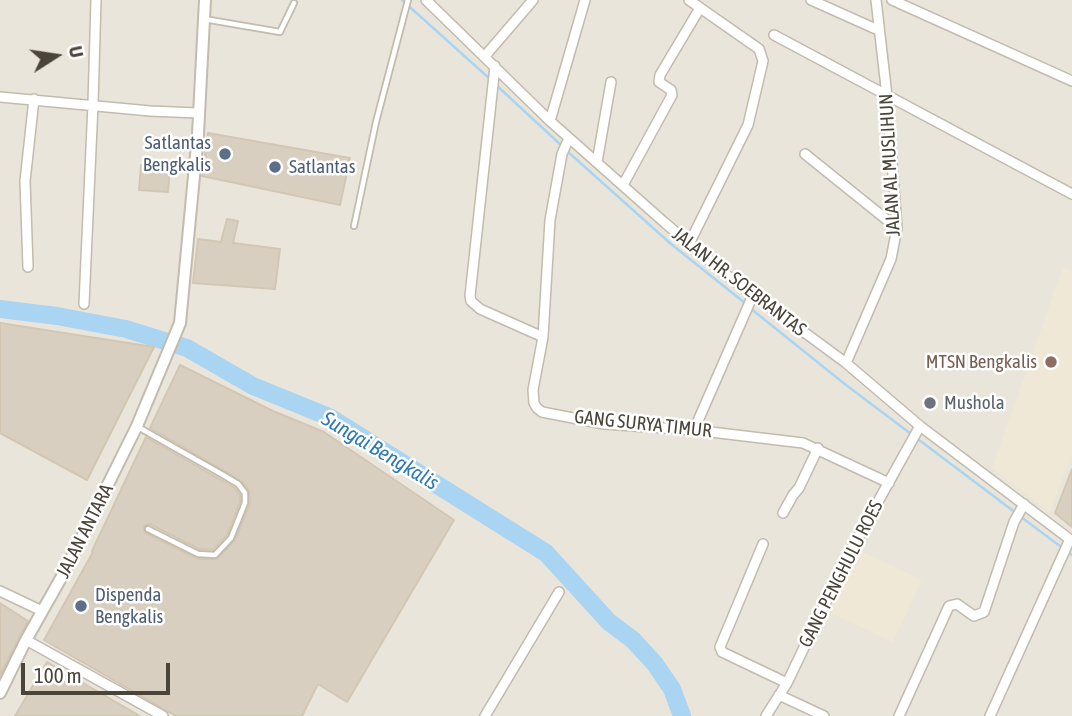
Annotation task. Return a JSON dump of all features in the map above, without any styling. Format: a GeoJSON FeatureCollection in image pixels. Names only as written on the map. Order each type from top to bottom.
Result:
{"type":"FeatureCollection","features":[{"type":"Feature","properties":{"kind":"street"},"geometry":{"type":"LineString","coordinates":[[84,304],[96,0]]}},
{"type":"Feature","properties":{"kind":"street"},"geometry":{"type":"LineString","coordinates":[[0,97],[198,113],[205,0]]}},
{"type":"Feature","properties":{"kind":"street","name":"JALAN HR. SOEBRANTAS"},"geometry":{"type":"LineString","coordinates":[[426,0],[568,141],[597,162],[689,244],[846,363],[918,429],[1067,545]]}},
{"type":"Feature","properties":{"kind":"street"},"geometry":{"type":"LineString","coordinates":[[485,56],[533,0]]}},
{"type":"Feature","properties":{"kind":"street"},"geometry":{"type":"LineString","coordinates":[[550,121],[585,0]]}},
{"type":"Feature","properties":{"kind":"street"},"geometry":{"type":"LineString","coordinates":[[689,0],[759,49],[763,61],[748,125],[689,244]]}},
{"type":"Feature","properties":{"kind":"street"},"geometry":{"type":"LineString","coordinates":[[811,0],[878,30]]}},
{"type":"Feature","properties":{"kind":"street","name":"JALAN AL MUSLIHUN"},"geometry":{"type":"LineString","coordinates":[[846,363],[891,259],[897,228],[887,96],[876,0]]}},
{"type":"Feature","properties":{"kind":"street"},"geometry":{"type":"LineString","coordinates":[[892,0],[1072,81]]}},
{"type":"Feature","properties":{"kind":"street"},"geometry":{"type":"LineString","coordinates":[[623,185],[672,95],[671,90],[659,82],[660,75],[700,8]]}},
{"type":"Feature","properties":{"kind":"street"},"geometry":{"type":"LineString","coordinates":[[774,35],[1072,194]]}},
{"type":"Feature","properties":{"kind":"street"},"geometry":{"type":"LineString","coordinates":[[495,66],[471,302],[480,309],[543,337]]}},
{"type":"Feature","properties":{"kind":"street"},"geometry":{"type":"LineString","coordinates":[[597,162],[611,82]]}},
{"type":"Feature","properties":{"kind":"street"},"geometry":{"type":"LineString","coordinates":[[28,267],[25,181],[34,99]]}},
{"type":"Feature","properties":{"kind":"street","name":"JALAN ANTARA"},"geometry":{"type":"LineString","coordinates":[[0,693],[65,571],[137,426],[180,323],[190,234],[198,113]]}},
{"type":"Feature","properties":{"kind":"street","name":"GANG SURYA TIMUR"},"geometry":{"type":"LineString","coordinates":[[568,141],[562,154],[550,220],[543,337],[533,390],[534,403],[542,412],[604,424],[694,430],[803,443],[888,483]]}},
{"type":"Feature","properties":{"kind":"street"},"geometry":{"type":"LineString","coordinates":[[805,154],[897,228]]}},
{"type":"Feature","properties":{"kind":"street"},"geometry":{"type":"LineString","coordinates":[[694,430],[753,295]]}},
{"type":"Feature","properties":{"kind":"street","name":"GANG PENGHULU ROES"},"geometry":{"type":"LineString","coordinates":[[766,716],[787,683],[850,552],[918,429]]}},
{"type":"Feature","properties":{"kind":"street"},"geometry":{"type":"LineString","coordinates":[[783,513],[799,488],[818,448]]}},
{"type":"Feature","properties":{"kind":"street"},"geometry":{"type":"LineString","coordinates":[[899,716],[949,606],[957,604],[974,616],[984,612],[1021,508]]}},
{"type":"Feature","properties":{"kind":"street"},"geometry":{"type":"LineString","coordinates":[[763,544],[720,647],[722,652],[787,683]]}},
{"type":"Feature","properties":{"kind":"street"},"geometry":{"type":"LineString","coordinates":[[990,716],[1067,545]]}},
{"type":"Feature","properties":{"kind":"street"},"geometry":{"type":"LineString","coordinates":[[0,592],[42,611]]}},
{"type":"Feature","properties":{"kind":"street"},"geometry":{"type":"LineString","coordinates":[[485,716],[559,592]]}},
{"type":"Feature","properties":{"kind":"street"},"geometry":{"type":"LineString","coordinates":[[26,640],[163,716]]}},
{"type":"Feature","properties":{"kind":"street"},"geometry":{"type":"LineString","coordinates":[[779,695],[824,716]]}},
{"type":"Feature","properties":{"kind":"lane"},"geometry":{"type":"LineString","coordinates":[[354,226],[376,122],[407,2]]}},
{"type":"Feature","properties":{"kind":"lane"},"geometry":{"type":"LineString","coordinates":[[203,19],[280,32],[294,3]]}},
{"type":"Feature","properties":{"kind":"lane"},"geometry":{"type":"LineString","coordinates":[[137,426],[238,484],[245,493],[245,503],[231,538],[215,555],[198,554],[148,529]]}},
{"type":"Feature","properties":{"kind":"shaded area"},"geometry":{"type":"Polygon","coordinates":[[[0,0],[1072,0],[1072,716],[0,716],[0,0]]]}},
{"type":"Feature","properties":{"kind":"shaded area","name":"MTSN Bengkalis"},"geometry":{"type":"Polygon","coordinates":[[[1063,267],[1072,272],[1072,453],[1050,512],[992,468],[1063,267]]]}},
{"type":"Feature","properties":{"kind":"shaded area"},"geometry":{"type":"Polygon","coordinates":[[[860,551],[922,580],[893,642],[829,612],[860,551]]]}},
{"type":"Feature","properties":{"kind":"building","name":"Satlantas"},"geometry":{"type":"Polygon","coordinates":[[[208,133],[350,158],[340,205],[202,176],[208,133]]]}},
{"type":"Feature","properties":{"kind":"building"},"geometry":{"type":"Polygon","coordinates":[[[141,165],[170,167],[168,192],[139,190],[141,165]]]}},
{"type":"Feature","properties":{"kind":"building"},"geometry":{"type":"Polygon","coordinates":[[[227,219],[238,221],[233,243],[280,249],[275,289],[193,283],[198,239],[221,242],[227,219]]]}},
{"type":"Feature","properties":{"kind":"building"},"geometry":{"type":"Polygon","coordinates":[[[0,323],[154,347],[87,480],[0,433],[0,323]]]}},
{"type":"Feature","properties":{"kind":"building"},"geometry":{"type":"Polygon","coordinates":[[[180,365],[273,411],[324,432],[454,520],[347,702],[318,684],[302,716],[176,716],[44,640],[93,552],[146,437],[235,488],[240,495],[240,502],[227,535],[213,550],[199,549],[150,524],[144,526],[144,532],[198,559],[217,559],[235,540],[250,504],[249,490],[240,480],[150,428],[180,365]]]}},
{"type":"Feature","properties":{"kind":"building"},"geometry":{"type":"Polygon","coordinates":[[[1072,469],[1072,527],[1055,513],[1072,469]]]}},
{"type":"Feature","properties":{"kind":"building"},"geometry":{"type":"Polygon","coordinates":[[[0,603],[28,621],[0,675],[0,603]]]}},
{"type":"Feature","properties":{"kind":"building"},"geometry":{"type":"Polygon","coordinates":[[[47,662],[140,716],[15,716],[47,662]]]}},
{"type":"Feature","properties":{"kind":"waterway"},"geometry":{"type":"LineString","coordinates":[[402,0],[490,79]]}},
{"type":"Feature","properties":{"kind":"waterway"},"geometry":{"type":"LineString","coordinates":[[495,84],[562,146]]}},
{"type":"Feature","properties":{"kind":"waterway"},"geometry":{"type":"LineString","coordinates":[[567,151],[671,244],[745,303]]}},
{"type":"Feature","properties":{"kind":"waterway"},"geometry":{"type":"LineString","coordinates":[[750,308],[846,385],[1016,513]]}},
{"type":"Feature","properties":{"kind":"waterway","name":"Sungai Bengkalis"},"geometry":{"type":"LineString","coordinates":[[0,309],[126,329],[187,348],[253,386],[329,417],[546,553],[609,622],[633,640],[655,664],[672,689],[682,716]]}},
{"type":"Feature","properties":{"kind":"waterway"},"geometry":{"type":"LineString","coordinates":[[1021,517],[1072,555]]}},
{"type":"Feature","properties":{"kind":"place","name":"Satlantas Bengkalis"},"geometry":{"type":"Point","coordinates":[225,154]}},
{"type":"Feature","properties":{"kind":"place","name":"Satlantas"},"geometry":{"type":"Point","coordinates":[275,167]}},
{"type":"Feature","properties":{"kind":"place","name":"MTSN Bengkalis"},"geometry":{"type":"Point","coordinates":[1051,362]}},
{"type":"Feature","properties":{"kind":"place","name":"Mushola"},"geometry":{"type":"Point","coordinates":[930,403]}},
{"type":"Feature","properties":{"kind":"place","name":"Dispenda Bengkalis"},"geometry":{"type":"Point","coordinates":[81,606]}}]}
